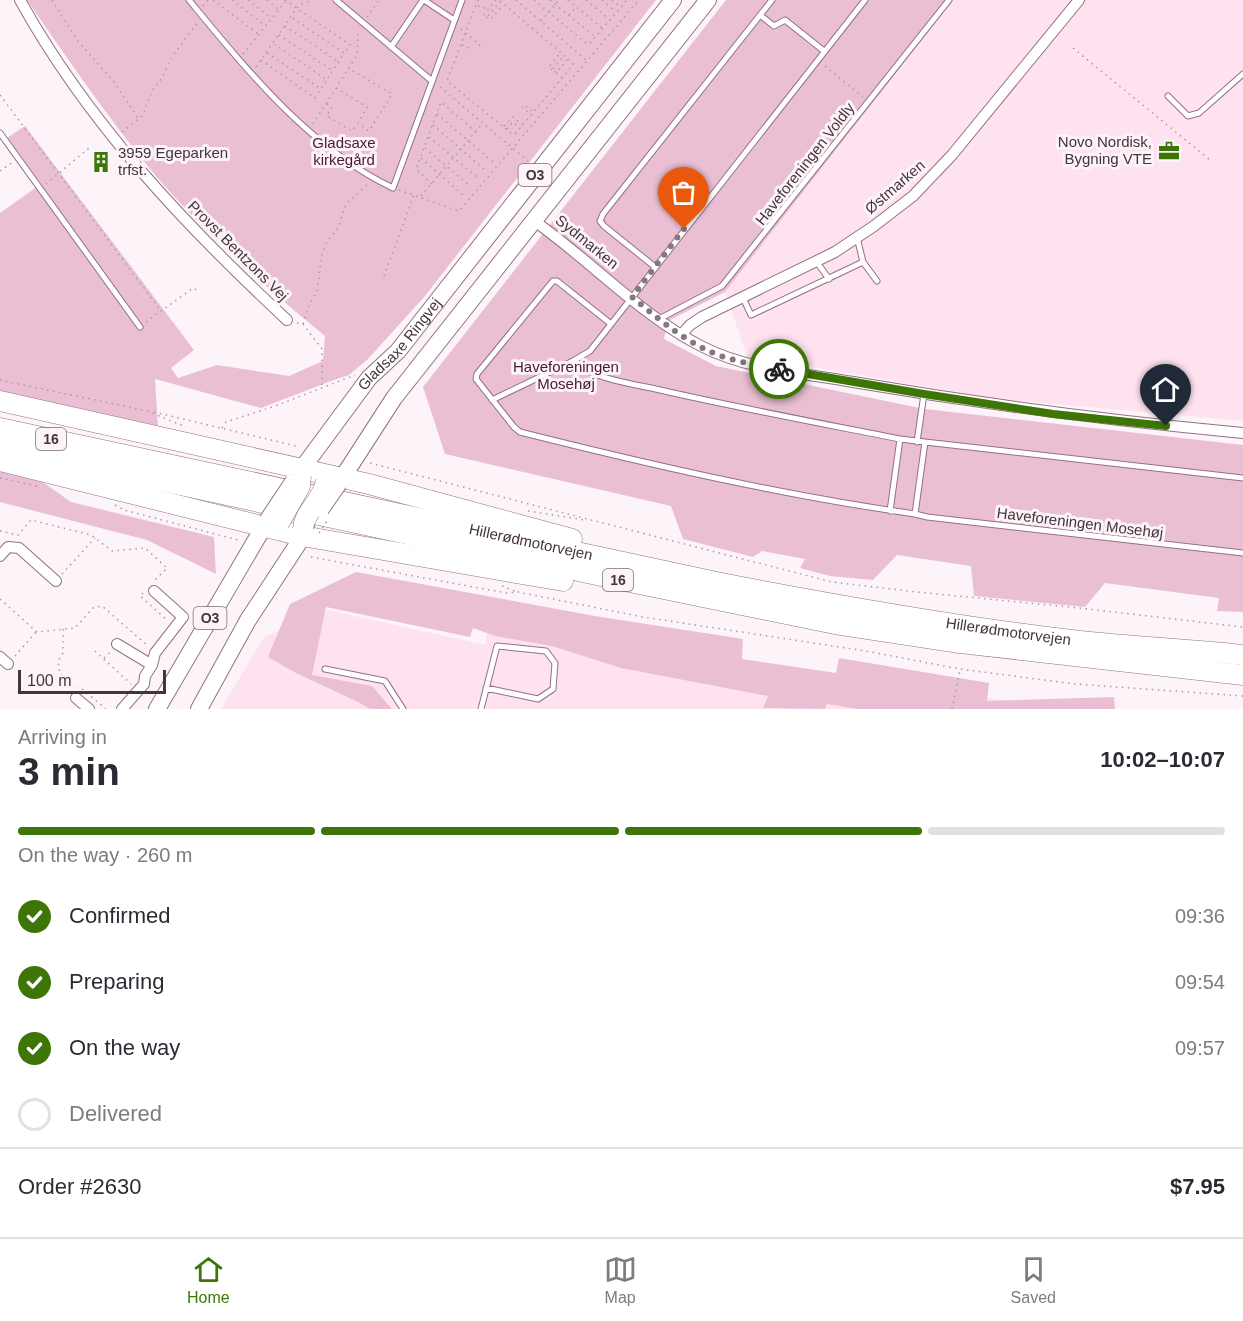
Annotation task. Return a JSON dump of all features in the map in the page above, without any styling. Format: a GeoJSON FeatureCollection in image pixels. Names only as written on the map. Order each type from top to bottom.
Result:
{"type":"FeatureCollection","features":[{"type":"Feature","properties":{"kind":"highway"},"geometry":{"type":"LineString","coordinates":[[0,401],[333,479],[642,557],[679,564],[721,583]]}},
{"type":"Feature","properties":{"kind":"highway"},"geometry":{"type":"LineString","coordinates":[[0,412],[47,425],[103,450]]}},
{"type":"Feature","properties":{"kind":"highway","name":"Hillerødmotorvejen"},"geometry":{"type":"LineString","coordinates":[[0,428],[721,583],[840,606],[1081,641],[1243,655]]}},
{"type":"Feature","properties":{"kind":"highway","name":"Hillerødmotorvejen"},"geometry":{"type":"LineString","coordinates":[[0,446],[692,596],[835,624],[960,643],[1243,675]]}},
{"type":"Feature","properties":{"kind":"highway"},"geometry":{"type":"LineString","coordinates":[[0,461],[304,532],[630,592],[692,596]]}},
{"type":"Feature","properties":{"kind":"highway"},"geometry":{"type":"LineString","coordinates":[[272,525],[300,486],[300,472]]}},
{"type":"Feature","properties":{"kind":"highway"},"geometry":{"type":"LineString","coordinates":[[304,532],[303,522],[333,479]]}},
{"type":"Feature","properties":{"kind":"main road","name":"Gladsaxe Ringvej"},"geometry":{"type":"LineString","coordinates":[[300,472],[369,378],[398,351],[673,0]]}},
{"type":"Feature","properties":{"kind":"main road","name":"Gladsaxe Ringvej"},"geometry":{"type":"LineString","coordinates":[[333,479],[533,219],[708,0]]}},
{"type":"Feature","properties":{"kind":"main road","name":"O3"},"geometry":{"type":"LineString","coordinates":[[157,709],[272,525]]}},
{"type":"Feature","properties":{"kind":"main road","name":"O3"},"geometry":{"type":"LineString","coordinates":[[199,709],[248,620],[304,532]]}},
{"type":"Feature","properties":{"kind":"street","name":"Provst Bentzons Vej"},"geometry":{"type":"LineString","coordinates":[[20,0],[57,62],[115,139],[167,202],[210,248],[287,320]]}},
{"type":"Feature","properties":{"kind":"street","name":"Østmarken"},"geometry":{"type":"LineString","coordinates":[[681,335],[702,317],[816,261],[857,237],[913,196],[952,155],[1079,0]]}},
{"type":"Feature","properties":{"kind":"street","name":"Sydmarken"},"geometry":{"type":"LineString","coordinates":[[533,219],[681,335],[726,358],[760,366],[1053,414],[1243,434]]}},
{"type":"Feature","properties":{"kind":"street"},"geometry":{"type":"LineString","coordinates":[[0,556],[9,547],[19,548],[56,581]]}},
{"type":"Feature","properties":{"kind":"street"},"geometry":{"type":"LineString","coordinates":[[122,709],[144,684],[155,653],[183,617],[151,587]]}},
{"type":"Feature","properties":{"kind":"street"},"geometry":{"type":"LineString","coordinates":[[117,644],[152,665]]}},
{"type":"Feature","properties":{"kind":"street"},"geometry":{"type":"LineString","coordinates":[[76,698],[88,709]]}},
{"type":"Feature","properties":{"kind":"lane"},"geometry":{"type":"LineString","coordinates":[[189,0],[276,101],[332,149],[372,178],[393,188],[462,0]]}},
{"type":"Feature","properties":{"kind":"lane"},"geometry":{"type":"LineString","coordinates":[[336,0],[432,81]]}},
{"type":"Feature","properties":{"kind":"lane"},"geometry":{"type":"LineString","coordinates":[[391,47],[424,0],[454,21]]}},
{"type":"Feature","properties":{"kind":"lane"},"geometry":{"type":"LineString","coordinates":[[655,267],[604,226],[600,221],[603,214],[772,0]]}},
{"type":"Feature","properties":{"kind":"lane"},"geometry":{"type":"LineString","coordinates":[[611,324],[557,281],[551,283],[477,374],[476,379],[492,400],[590,351],[865,0]]}},
{"type":"Feature","properties":{"kind":"lane","name":"Haveforeningen Voldly"},"geometry":{"type":"LineString","coordinates":[[659,319],[722,286],[949,0]]}},
{"type":"Feature","properties":{"kind":"lane"},"geometry":{"type":"LineString","coordinates":[[760,15],[774,26],[785,20],[824,51]]}},
{"type":"Feature","properties":{"kind":"lane"},"geometry":{"type":"LineString","coordinates":[[1168,96],[1188,116],[1199,113],[1243,74]]}},
{"type":"Feature","properties":{"kind":"lane"},"geometry":{"type":"LineString","coordinates":[[0,133],[140,327]]}},
{"type":"Feature","properties":{"kind":"lane"},"geometry":{"type":"LineString","coordinates":[[857,237],[863,262],[878,282]]}},
{"type":"Feature","properties":{"kind":"lane"},"geometry":{"type":"LineString","coordinates":[[816,261],[829,279]]}},
{"type":"Feature","properties":{"kind":"lane"},"geometry":{"type":"LineString","coordinates":[[742,297],[751,315],[863,262]]}},
{"type":"Feature","properties":{"kind":"lane"},"geometry":{"type":"LineString","coordinates":[[573,361],[579,367],[591,372],[633,384],[782,417],[917,442],[1243,478]]}},
{"type":"Feature","properties":{"kind":"lane"},"geometry":{"type":"LineString","coordinates":[[917,442],[924,394]]}},
{"type":"Feature","properties":{"kind":"lane","name":"Haveforeningen Mosehøj"},"geometry":{"type":"LineString","coordinates":[[492,400],[520,432],[706,477],[927,517],[1243,553]]}},
{"type":"Feature","properties":{"kind":"lane"},"geometry":{"type":"LineString","coordinates":[[890,510],[900,439]]}},
{"type":"Feature","properties":{"kind":"lane"},"geometry":{"type":"LineString","coordinates":[[915,514],[925,442]]}},
{"type":"Feature","properties":{"kind":"lane"},"geometry":{"type":"LineString","coordinates":[[481,709],[486,688],[497,646],[546,651],[555,663],[553,689],[538,699],[486,688]]}},
{"type":"Feature","properties":{"kind":"lane"},"geometry":{"type":"LineString","coordinates":[[325,669],[386,681],[404,709]]}},
{"type":"Feature","properties":{"kind":"path"},"geometry":{"type":"LineString","coordinates":[[52,0],[78,41],[114,82],[139,119]]}},
{"type":"Feature","properties":{"kind":"path"},"geometry":{"type":"LineString","coordinates":[[213,0],[258,35]]}},
{"type":"Feature","properties":{"kind":"path"},"geometry":{"type":"LineString","coordinates":[[232,0],[266,26]]}},
{"type":"Feature","properties":{"kind":"path"},"geometry":{"type":"LineString","coordinates":[[248,0],[272,18]]}},
{"type":"Feature","properties":{"kind":"path"},"geometry":{"type":"LineString","coordinates":[[267,0],[279,9]]}},
{"type":"Feature","properties":{"kind":"path"},"geometry":{"type":"LineString","coordinates":[[239,60],[286,0],[350,45],[315,98],[261,60]]}},
{"type":"Feature","properties":{"kind":"path"},"geometry":{"type":"LineString","coordinates":[[252,74],[297,8],[312,0]]}},
{"type":"Feature","properties":{"kind":"path"},"geometry":{"type":"LineString","coordinates":[[310,130],[357,55],[357,32],[379,0]]}},
{"type":"Feature","properties":{"kind":"path"},"geometry":{"type":"LineString","coordinates":[[478,0],[447,81],[512,134],[515,134],[573,66],[561,52],[498,0]]}},
{"type":"Feature","properties":{"kind":"path"},"geometry":{"type":"LineString","coordinates":[[498,0],[483,16],[491,19],[504,4]]}},
{"type":"Feature","properties":{"kind":"path"},"geometry":{"type":"LineString","coordinates":[[487,17],[498,0]]}},
{"type":"Feature","properties":{"kind":"path"},"geometry":{"type":"LineString","coordinates":[[516,0],[587,61]]}},
{"type":"Feature","properties":{"kind":"path"},"geometry":{"type":"LineString","coordinates":[[534,0],[587,44],[627,0]]}},
{"type":"Feature","properties":{"kind":"path"},"geometry":{"type":"LineString","coordinates":[[550,0],[595,37]]}},
{"type":"Feature","properties":{"kind":"path"},"geometry":{"type":"LineString","coordinates":[[541,22],[560,0]]}},
{"type":"Feature","properties":{"kind":"path"},"geometry":{"type":"LineString","coordinates":[[568,0],[603,29]]}},
{"type":"Feature","properties":{"kind":"path"},"geometry":{"type":"LineString","coordinates":[[586,0],[610,20]]}},
{"type":"Feature","properties":{"kind":"path"},"geometry":{"type":"LineString","coordinates":[[602,0],[616,12]]}},
{"type":"Feature","properties":{"kind":"path"},"geometry":{"type":"LineString","coordinates":[[612,0],[621,7]]}},
{"type":"Feature","properties":{"kind":"path"},"geometry":{"type":"LineString","coordinates":[[393,188],[459,211],[639,0]]}},
{"type":"Feature","properties":{"kind":"path"},"geometry":{"type":"LineString","coordinates":[[477,5],[489,9]]}},
{"type":"Feature","properties":{"kind":"path"},"geometry":{"type":"LineString","coordinates":[[568,16],[576,6]]}},
{"type":"Feature","properties":{"kind":"path"},"geometry":{"type":"LineString","coordinates":[[115,139],[143,115],[152,91],[162,78],[171,58],[203,16]]}},
{"type":"Feature","properties":{"kind":"path"},"geometry":{"type":"LineString","coordinates":[[291,17],[344,53]]}},
{"type":"Feature","properties":{"kind":"path"},"geometry":{"type":"LineString","coordinates":[[454,21],[483,48]]}},
{"type":"Feature","properties":{"kind":"path"},"geometry":{"type":"LineString","coordinates":[[285,26],[339,62]]}},
{"type":"Feature","properties":{"kind":"path"},"geometry":{"type":"LineString","coordinates":[[279,34],[333,71]]}},
{"type":"Feature","properties":{"kind":"path"},"geometry":{"type":"LineString","coordinates":[[273,43],[327,80]]}},
{"type":"Feature","properties":{"kind":"path"},"geometry":{"type":"LineString","coordinates":[[461,45],[471,49]]}},
{"type":"Feature","properties":{"kind":"path"},"geometry":{"type":"LineString","coordinates":[[1073,48],[1210,160]]}},
{"type":"Feature","properties":{"kind":"path"},"geometry":{"type":"LineString","coordinates":[[267,52],[321,89]]}},
{"type":"Feature","properties":{"kind":"path"},"geometry":{"type":"LineString","coordinates":[[561,52],[549,67],[562,78]]}},
{"type":"Feature","properties":{"kind":"path"},"geometry":{"type":"LineString","coordinates":[[552,70],[564,55]]}},
{"type":"Feature","properties":{"kind":"path"},"geometry":{"type":"LineString","coordinates":[[556,73],[568,59]]}},
{"type":"Feature","properties":{"kind":"path"},"geometry":{"type":"LineString","coordinates":[[817,60],[870,102]]}},
{"type":"Feature","properties":{"kind":"path"},"geometry":{"type":"LineString","coordinates":[[348,68],[392,94],[369,131],[358,123]]}},
{"type":"Feature","properties":{"kind":"path"},"geometry":{"type":"LineString","coordinates":[[559,70],[565,75]]}},
{"type":"Feature","properties":{"kind":"path"},"geometry":{"type":"LineString","coordinates":[[432,81],[532,165]]}},
{"type":"Feature","properties":{"kind":"path"},"geometry":{"type":"LineString","coordinates":[[327,103],[332,107],[327,116],[352,132],[368,106],[336,88]]}},
{"type":"Feature","properties":{"kind":"path"},"geometry":{"type":"LineString","coordinates":[[0,95],[161,311]]}},
{"type":"Feature","properties":{"kind":"path"},"geometry":{"type":"LineString","coordinates":[[432,184],[416,169],[441,102],[476,132]]}},
{"type":"Feature","properties":{"kind":"path"},"geometry":{"type":"LineString","coordinates":[[526,106],[534,112]]}},
{"type":"Feature","properties":{"kind":"path"},"geometry":{"type":"LineString","coordinates":[[522,107],[531,115]]}},
{"type":"Feature","properties":{"kind":"path"},"geometry":{"type":"LineString","coordinates":[[437,113],[493,162]]}},
{"type":"Feature","properties":{"kind":"path"},"geometry":{"type":"LineString","coordinates":[[504,127],[513,117],[523,125]]}},
{"type":"Feature","properties":{"kind":"path"},"geometry":{"type":"LineString","coordinates":[[506,129],[513,122],[520,128]]}},
{"type":"Feature","properties":{"kind":"path"},"geometry":{"type":"LineString","coordinates":[[433,124],[485,170]]}},
{"type":"Feature","properties":{"kind":"path"},"geometry":{"type":"LineString","coordinates":[[421,197],[483,124]]}},
{"type":"Feature","properties":{"kind":"path"},"geometry":{"type":"LineString","coordinates":[[428,136],[478,178]]}},
{"type":"Feature","properties":{"kind":"path"},"geometry":{"type":"LineString","coordinates":[[424,147],[471,187]]}},
{"type":"Feature","properties":{"kind":"path"},"geometry":{"type":"LineString","coordinates":[[41,189],[58,172],[90,148]]}},
{"type":"Feature","properties":{"kind":"path"},"geometry":{"type":"LineString","coordinates":[[420,157],[464,196]]}},
{"type":"Feature","properties":{"kind":"path"},"geometry":{"type":"LineString","coordinates":[[0,171],[18,158]]}},
{"type":"Feature","properties":{"kind":"path"},"geometry":{"type":"LineString","coordinates":[[303,324],[309,305],[317,291],[322,254],[327,242],[338,228],[346,204],[372,178]]}},
{"type":"Feature","properties":{"kind":"path"},"geometry":{"type":"LineString","coordinates":[[384,276],[414,195]]}},
{"type":"Feature","properties":{"kind":"path"},"geometry":{"type":"LineString","coordinates":[[140,327],[193,288],[199,291]]}},
{"type":"Feature","properties":{"kind":"path"},"geometry":{"type":"LineString","coordinates":[[287,320],[303,324],[322,349],[322,389]]}},
{"type":"Feature","properties":{"kind":"path"},"geometry":{"type":"LineString","coordinates":[[222,428],[226,422],[322,389],[358,373]]}},
{"type":"Feature","properties":{"kind":"path"},"geometry":{"type":"LineString","coordinates":[[0,380],[74,394],[296,446]]}},
{"type":"Feature","properties":{"kind":"path"},"geometry":{"type":"LineString","coordinates":[[370,463],[832,582],[1243,627]]}},
{"type":"Feature","properties":{"kind":"path"},"geometry":{"type":"LineString","coordinates":[[0,478],[45,488]]}},
{"type":"Feature","properties":{"kind":"path"},"geometry":{"type":"LineString","coordinates":[[114,505],[124,510],[238,540]]}},
{"type":"Feature","properties":{"kind":"path"},"geometry":{"type":"LineString","coordinates":[[0,531],[18,535],[31,520],[96,537],[112,551],[146,548],[167,568],[140,596],[175,627]]}},
{"type":"Feature","properties":{"kind":"path"},"geometry":{"type":"LineString","coordinates":[[56,581],[96,537]]}},
{"type":"Feature","properties":{"kind":"path"},"geometry":{"type":"LineString","coordinates":[[311,556],[506,593],[518,592],[643,617],[866,651],[960,669],[1075,684],[1243,696]]}},
{"type":"Feature","properties":{"kind":"path"},"geometry":{"type":"LineString","coordinates":[[0,599],[36,632]]}},
{"type":"Feature","properties":{"kind":"path"},"geometry":{"type":"LineString","coordinates":[[4,661],[36,632],[75,628],[93,608],[102,606],[155,653]]}},
{"type":"Feature","properties":{"kind":"path"},"geometry":{"type":"LineString","coordinates":[[63,629],[63,653],[58,661],[60,674],[76,688],[84,689],[106,709]]}},
{"type":"Feature","properties":{"kind":"path"},"geometry":{"type":"LineString","coordinates":[[95,651],[138,691]]}},
{"type":"Feature","properties":{"kind":"path"},"geometry":{"type":"LineString","coordinates":[[952,709],[960,669]]}},
{"type":"Feature","properties":{"kind":"shaded area"},"geometry":{"type":"Polygon","coordinates":[[[953,0],[1243,0],[1243,421],[998,399],[747,356],[725,292],[953,0]]]}},
{"type":"Feature","properties":{"kind":"shaded area"},"geometry":{"type":"Polygon","coordinates":[[[327,610],[486,645],[486,625],[1066,709],[221,709],[264,637],[327,610]]]}},
{"type":"Feature","properties":{"kind":"green space","name":"Gladsaxe kirkegård"},"geometry":{"type":"Polygon","coordinates":[[[27,0],[656,0],[425,296],[368,359],[349,375],[261,408],[155,379],[158,428],[0,396],[0,213],[41,184],[7,138],[25,126],[194,350],[171,368],[178,378],[217,365],[289,376],[323,361],[325,336],[233,256],[170,192],[102,107],[27,0]]]}},
{"type":"Feature","properties":{"kind":"green space","name":"Haveforeningen Mosehøj"},"geometry":{"type":"Polygon","coordinates":[[[726,0],[953,0],[725,292],[668,321],[664,339],[716,366],[925,409],[1243,445],[1243,612],[1217,611],[1219,598],[1105,583],[1085,607],[974,596],[971,566],[897,555],[873,580],[830,576],[800,568],[805,559],[762,551],[753,557],[683,539],[671,506],[445,454],[423,387],[726,0]]]}},
{"type":"Feature","properties":{"kind":"green space"},"geometry":{"type":"Polygon","coordinates":[[[0,466],[30,473],[71,502],[214,537],[216,574],[147,540],[0,502],[0,466]]]}},
{"type":"Feature","properties":{"kind":"green space"},"geometry":{"type":"Polygon","coordinates":[[[356,572],[595,616],[743,639],[742,659],[836,673],[839,658],[989,683],[987,701],[1114,697],[1115,709],[858,709],[827,704],[825,709],[763,708],[768,696],[621,668],[552,646],[495,636],[473,628],[470,637],[326,607],[312,675],[372,686],[392,709],[370,709],[268,657],[290,604],[356,572]]]}},
{"type":"Feature","properties":{"kind":"way so far"},"geometry":{"type":"LineString","coordinates":[[684,229],[632,297],[681,335],[703,348],[726,358],[779,369]]}},
{"type":"Feature","properties":{"kind":"place","name":"Novo Nordisk, Bygning VTE"},"geometry":{"type":"Point","coordinates":[1169,151]}},
{"type":"Feature","properties":{"kind":"place","name":"3959 Egeparken trfst."},"geometry":{"type":"Point","coordinates":[101,162]}},
{"type":"Feature","properties":{"kind":"route"},"geometry":{"type":"LineString","coordinates":[[779,369],[1053,414],[1166,426]]}}]}
